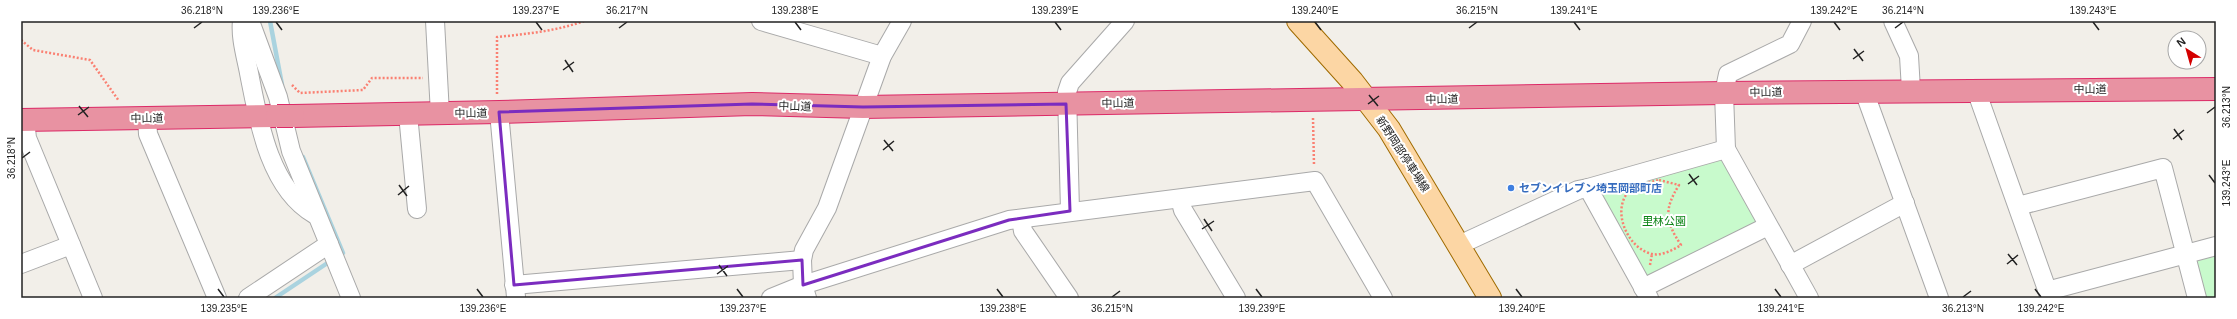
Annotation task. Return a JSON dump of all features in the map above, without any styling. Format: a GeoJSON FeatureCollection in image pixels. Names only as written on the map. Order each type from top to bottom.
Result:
{"type":"FeatureCollection","features":[{"type":"Feature","properties":{"kind":"highway","name":"中山道"},"geometry":{"type":"LineString","coordinates":[[23,120],[440,114],[752,104],[863,108],[1365,98],[1430,99],[1911,90],[2216,89]]}},
{"type":"Feature","properties":{"kind":"main road","name":"新野岡部停車場線"},"geometry":{"type":"LineString","coordinates":[[1298,21],[1365,98],[1389,129],[1460,245],[1490,298]]}},
{"type":"Feature","properties":{"kind":"street"},"geometry":{"type":"LineString","coordinates":[[242,21],[246,57],[276,116],[265,142],[285,187],[308,211],[316,215]]}},
{"type":"Feature","properties":{"kind":"street"},"geometry":{"type":"LineString","coordinates":[[250,21],[278,97],[291,151],[351,298]]}},
{"type":"Feature","properties":{"kind":"street"},"geometry":{"type":"LineString","coordinates":[[435,21],[440,114]]}},
{"type":"Feature","properties":{"kind":"street"},"geometry":{"type":"LineString","coordinates":[[766,21],[882,56]]}},
{"type":"Feature","properties":{"kind":"street"},"geometry":{"type":"LineString","coordinates":[[805,292],[802,260],[804,250],[827,208],[882,56],[902,21]]}},
{"type":"Feature","properties":{"kind":"street"},"geometry":{"type":"LineString","coordinates":[[1070,211],[1066,104],[1067,92],[1070,83],[1125,21]]}},
{"type":"Feature","properties":{"kind":"street"},"geometry":{"type":"LineString","coordinates":[[1802,21],[1790,44],[1728,74],[1724,93],[1726,149],[1809,298]]}},
{"type":"Feature","properties":{"kind":"street"},"geometry":{"type":"LineString","coordinates":[[1893,21],[1909,56],[1911,90]]}},
{"type":"Feature","properties":{"kind":"street"},"geometry":{"type":"LineString","coordinates":[[1976,90],[2048,295],[2216,246]]}},
{"type":"Feature","properties":{"kind":"street"},"geometry":{"type":"LineString","coordinates":[[1864,91],[1939,298]]}},
{"type":"Feature","properties":{"kind":"street"},"geometry":{"type":"LineString","coordinates":[[499,112],[515,292],[802,260]]}},
{"type":"Feature","properties":{"kind":"street"},"geometry":{"type":"LineString","coordinates":[[408,114],[417,210]]}},
{"type":"Feature","properties":{"kind":"street"},"geometry":{"type":"LineString","coordinates":[[147,118],[148,134],[217,298]]}},
{"type":"Feature","properties":{"kind":"street"},"geometry":{"type":"LineString","coordinates":[[23,120],[27,138],[93,298]]}},
{"type":"Feature","properties":{"kind":"street"},"geometry":{"type":"LineString","coordinates":[[1460,245],[1571,193],[1726,149]]}},
{"type":"Feature","properties":{"kind":"street"},"geometry":{"type":"LineString","coordinates":[[2018,206],[2163,168],[2197,298]]}},
{"type":"Feature","properties":{"kind":"street"},"geometry":{"type":"LineString","coordinates":[[771,298],[805,292],[1009,220],[1070,211],[1180,199],[1315,181],[1383,298]]}},
{"type":"Feature","properties":{"kind":"street"},"geometry":{"type":"LineString","coordinates":[[1588,188],[1646,293],[1768,226]]}},
{"type":"Feature","properties":{"kind":"street"},"geometry":{"type":"LineString","coordinates":[[1180,199],[1183,210],[1236,298]]}},
{"type":"Feature","properties":{"kind":"street"},"geometry":{"type":"LineString","coordinates":[[1790,266],[1905,203]]}},
{"type":"Feature","properties":{"kind":"street"},"geometry":{"type":"LineString","coordinates":[[1021,219],[1024,231],[1069,298]]}},
{"type":"Feature","properties":{"kind":"street"},"geometry":{"type":"LineString","coordinates":[[248,298],[329,244]]}},
{"type":"Feature","properties":{"kind":"street"},"geometry":{"type":"LineString","coordinates":[[21,264],[71,245]]}},
{"type":"Feature","properties":{"kind":"path"},"geometry":{"type":"LineString","coordinates":[[499,112],[497,100],[497,37],[529,34],[571,26],[584,21]]}},
{"type":"Feature","properties":{"kind":"path"},"geometry":{"type":"LineString","coordinates":[[21,40],[33,50],[90,60],[120,102],[123,118]]}},
{"type":"Feature","properties":{"kind":"path"},"geometry":{"type":"LineString","coordinates":[[288,81],[300,93],[363,90],[372,78],[438,78]]}},
{"type":"Feature","properties":{"kind":"path"},"geometry":{"type":"LineString","coordinates":[[1313,115],[1315,181]]}},
{"type":"Feature","properties":{"kind":"path"},"geometry":{"type":"LineString","coordinates":[[1659,180],[1679,185],[1670,198],[1668,213],[1670,229],[1681,245],[1672,251],[1652,254],[1641,249],[1627,234],[1620,218],[1622,204],[1627,194],[1639,185],[1659,180]]}},
{"type":"Feature","properties":{"kind":"highlighted area"},"geometry":{"type":"Polygon","coordinates":[[[752,104],[863,107],[1066,104],[1070,211],[1009,220],[803,285],[802,260],[514,285],[499,112],[752,104]]]}},
{"type":"Feature","properties":{"kind":"green space","name":"里林公園"},"geometry":{"type":"Polygon","coordinates":[[[1718,159],[1723,162],[1756,219],[1753,227],[1646,278],[1597,193],[1630,186],[1718,159]]]}},
{"type":"Feature","properties":{"kind":"green space"},"geometry":{"type":"Polygon","coordinates":[[[2216,251],[2216,298],[2200,298],[2194,257],[2216,251]]]}},
{"type":"Feature","properties":{"kind":"waterway"},"geometry":{"type":"LineString","coordinates":[[270,21],[282,85]]}},
{"type":"Feature","properties":{"kind":"waterway"},"geometry":{"type":"LineString","coordinates":[[303,157],[343,253],[340,254]]}},
{"type":"Feature","properties":{"kind":"waterway"},"geometry":{"type":"LineString","coordinates":[[275,298],[329,262]]}},
{"type":"Feature","properties":{"kind":"place","name":"セブンイレブン埼玉岡部町店"},"geometry":{"type":"Point","coordinates":[1511,188]}}]}
